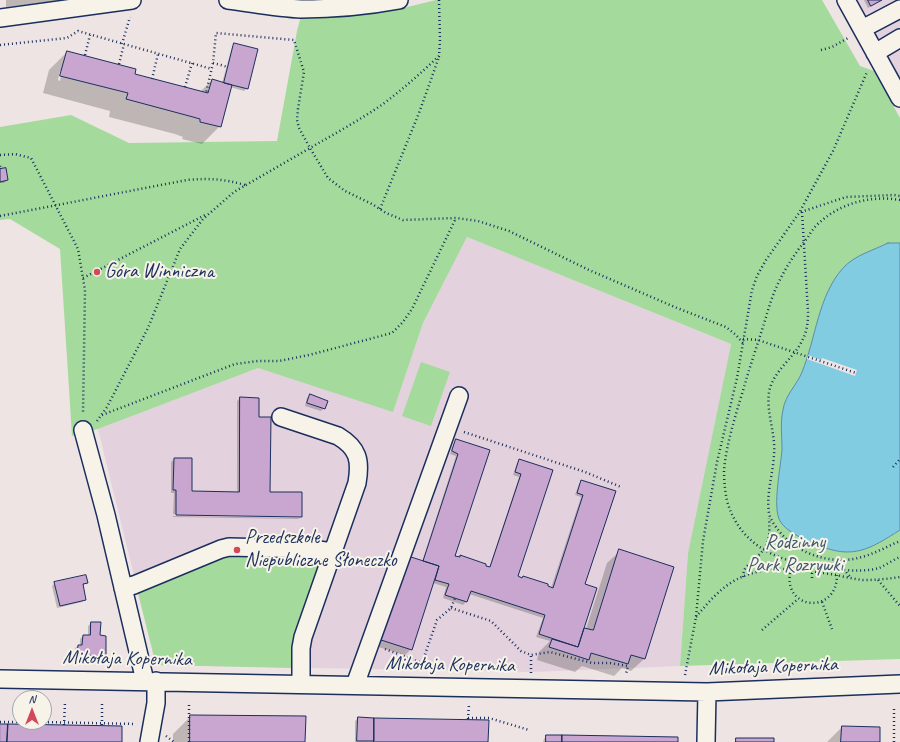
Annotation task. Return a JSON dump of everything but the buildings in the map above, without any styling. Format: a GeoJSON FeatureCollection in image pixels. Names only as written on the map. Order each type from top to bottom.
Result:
{"type":"FeatureCollection","features":[{"type":"Feature","properties":{"kind":"street"},"geometry":{"type":"LineString","coordinates":[[228,0],[300,9],[340,8],[373,2],[399,0]]}},
{"type":"Feature","properties":{"kind":"street"},"geometry":{"type":"LineString","coordinates":[[846,0],[855,33],[875,52],[900,98]]}},
{"type":"Feature","properties":{"kind":"street"},"geometry":{"type":"LineString","coordinates":[[0,18],[131,7]]}},
{"type":"Feature","properties":{"kind":"street"},"geometry":{"type":"LineString","coordinates":[[855,33],[900,9]]}},
{"type":"Feature","properties":{"kind":"street"},"geometry":{"type":"LineString","coordinates":[[875,52],[900,38]]}},
{"type":"Feature","properties":{"kind":"street"},"geometry":{"type":"LineString","coordinates":[[355,686],[459,396]]}},
{"type":"Feature","properties":{"kind":"street"},"geometry":{"type":"LineString","coordinates":[[281,417],[338,436],[345,440],[357,455],[359,464],[357,483],[301,642],[301,684]]}},
{"type":"Feature","properties":{"kind":"street"},"geometry":{"type":"LineString","coordinates":[[90,426],[106,515],[123,588],[156,703],[157,738]]}},
{"type":"Feature","properties":{"kind":"street"},"geometry":{"type":"LineString","coordinates":[[123,588],[229,547],[312,549],[332,552]]}},
{"type":"Feature","properties":{"kind":"street","name":"Mikołaja Kopernika"},"geometry":{"type":"LineString","coordinates":[[0,679],[707,692],[900,684]]}},
{"type":"Feature","properties":{"kind":"street"},"geometry":{"type":"LineString","coordinates":[[706,742],[707,692]]}},
{"type":"Feature","properties":{"kind":"path"},"geometry":{"type":"LineString","coordinates":[[380,209],[416,120],[439,56],[439,0]]}},
{"type":"Feature","properties":{"kind":"path"},"geometry":{"type":"LineString","coordinates":[[119,64],[131,7]]}},
{"type":"Feature","properties":{"kind":"path"},"geometry":{"type":"LineString","coordinates":[[0,45],[67,38],[78,31],[212,69]]}},
{"type":"Feature","properties":{"kind":"path"},"geometry":{"type":"LineString","coordinates":[[206,93],[214,63],[216,33],[294,40],[304,72],[297,120],[299,128],[328,178],[345,191],[386,213],[403,220],[456,218],[478,221],[509,231],[604,276],[677,308],[726,327],[736,334],[743,343]]}},
{"type":"Feature","properties":{"kind":"path"},"geometry":{"type":"LineString","coordinates":[[821,50],[832,46],[855,33]]}},
{"type":"Feature","properties":{"kind":"path"},"geometry":{"type":"LineString","coordinates":[[85,55],[90,35]]}},
{"type":"Feature","properties":{"kind":"path"},"geometry":{"type":"LineString","coordinates":[[152,79],[158,54]]}},
{"type":"Feature","properties":{"kind":"path"},"geometry":{"type":"LineString","coordinates":[[90,426],[108,407],[148,328],[180,249],[203,219],[234,192],[360,119],[382,104],[402,89],[439,56]]}},
{"type":"Feature","properties":{"kind":"path"},"geometry":{"type":"LineString","coordinates":[[185,88],[192,63]]}},
{"type":"Feature","properties":{"kind":"path"},"geometry":{"type":"LineString","coordinates":[[214,63],[228,67]]}},
{"type":"Feature","properties":{"kind":"path"},"geometry":{"type":"LineString","coordinates":[[685,677],[696,617],[703,541],[717,462],[737,378],[752,290],[757,276],[799,213],[833,151],[867,71]]}},
{"type":"Feature","properties":{"kind":"path"},"geometry":{"type":"LineString","coordinates":[[0,155],[15,154],[31,158],[78,250],[85,290],[90,426]]}},
{"type":"Feature","properties":{"kind":"path"},"geometry":{"type":"LineString","coordinates":[[0,216],[187,180],[206,178],[227,180],[246,185]]}},
{"type":"Feature","properties":{"kind":"path"},"geometry":{"type":"LineString","coordinates":[[799,213],[846,197],[894,194],[900,196]]}},
{"type":"Feature","properties":{"kind":"path"},"geometry":{"type":"LineString","coordinates":[[900,200],[863,200],[845,205],[832,212],[818,223],[784,270],[775,289],[758,340],[735,419],[724,470],[724,483],[732,516],[752,541],[764,551],[778,558],[814,566],[867,571],[879,568],[900,557]]}},
{"type":"Feature","properties":{"kind":"path"},"geometry":{"type":"LineString","coordinates":[[83,278],[211,212]]}},
{"type":"Feature","properties":{"kind":"path"},"geometry":{"type":"LineString","coordinates":[[743,577],[746,567],[764,551],[768,540],[770,527],[769,499],[774,455],[769,392],[777,374],[802,342],[808,324],[802,212]]}},
{"type":"Feature","properties":{"kind":"path"},"geometry":{"type":"LineString","coordinates":[[101,415],[235,364],[258,361],[278,361],[309,355],[392,333],[403,322],[412,309],[456,218]]}},
{"type":"Feature","properties":{"kind":"path"},"geometry":{"type":"LineString","coordinates":[[743,338],[758,340],[856,373]]}},
{"type":"Feature","properties":{"kind":"path"},"geometry":{"type":"LineString","coordinates":[[728,418],[735,419]]}},
{"type":"Feature","properties":{"kind":"path"},"geometry":{"type":"LineString","coordinates":[[448,427],[585,472],[621,487]]}},
{"type":"Feature","properties":{"kind":"path"},"geometry":{"type":"LineString","coordinates":[[893,467],[900,459]]}},
{"type":"Feature","properties":{"kind":"path"},"geometry":{"type":"LineString","coordinates":[[769,513],[771,519],[785,539],[799,549],[821,557],[836,560],[858,558],[900,541]]}},
{"type":"Feature","properties":{"kind":"path"},"geometry":{"type":"LineString","coordinates":[[836,560],[851,578]]}},
{"type":"Feature","properties":{"kind":"path"},"geometry":{"type":"LineString","coordinates":[[696,617],[717,594],[729,584],[763,570],[791,569],[862,580],[878,580],[900,577]]}},
{"type":"Feature","properties":{"kind":"path"},"geometry":{"type":"LineString","coordinates":[[791,569],[789,585],[793,593],[798,599],[814,604],[829,598],[837,584],[837,575]]}},
{"type":"Feature","properties":{"kind":"path"},"geometry":{"type":"LineString","coordinates":[[812,572],[812,578]]}},
{"type":"Feature","properties":{"kind":"path"},"geometry":{"type":"LineString","coordinates":[[878,580],[900,606]]}},
{"type":"Feature","properties":{"kind":"path"},"geometry":{"type":"LineString","coordinates":[[421,674],[422,663],[437,620],[451,608],[455,598]]}},
{"type":"Feature","properties":{"kind":"path"},"geometry":{"type":"LineString","coordinates":[[762,630],[798,599]]}},
{"type":"Feature","properties":{"kind":"path"},"geometry":{"type":"LineString","coordinates":[[822,602],[832,629]]}},
{"type":"Feature","properties":{"kind":"path"},"geometry":{"type":"LineString","coordinates":[[451,608],[491,621],[520,651],[531,655],[550,652],[592,663],[610,663],[628,666],[625,676]]}},
{"type":"Feature","properties":{"kind":"path"},"geometry":{"type":"LineString","coordinates":[[370,643],[422,663]]}},
{"type":"Feature","properties":{"kind":"path"},"geometry":{"type":"LineString","coordinates":[[531,655],[531,675]]}},
{"type":"Feature","properties":{"kind":"path"},"geometry":{"type":"LineString","coordinates":[[64,702],[64,724]]}},
{"type":"Feature","properties":{"kind":"path"},"geometry":{"type":"LineString","coordinates":[[102,702],[102,724]]}},
{"type":"Feature","properties":{"kind":"path"},"geometry":{"type":"LineString","coordinates":[[469,702],[468,718],[489,718],[529,730]]}},
{"type":"Feature","properties":{"kind":"path"},"geometry":{"type":"LineString","coordinates":[[189,704],[189,742]]}},
{"type":"Feature","properties":{"kind":"path"},"geometry":{"type":"LineString","coordinates":[[894,706],[894,742]]}},
{"type":"Feature","properties":{"kind":"path"},"geometry":{"type":"LineString","coordinates":[[0,722],[12,722]]}},
{"type":"Feature","properties":{"kind":"path"},"geometry":{"type":"LineString","coordinates":[[52,723],[139,725]]}},
{"type":"Feature","properties":{"kind":"path"},"geometry":{"type":"LineString","coordinates":[[157,738],[174,742]]}},
{"type":"Feature","properties":{"kind":"shaded area"},"geometry":{"type":"Polygon","coordinates":[[[855,0],[900,0],[900,82],[855,0]]]}},
{"type":"Feature","properties":{"kind":"shaded area"},"geometry":{"type":"Polygon","coordinates":[[[467,237],[731,344],[688,553],[680,666],[531,672],[157,665],[98,429],[258,368],[393,411],[423,323],[467,237]]]}},
{"type":"Feature","properties":{"kind":"green space","name":"Rodzinny Park Rozrywki"},"geometry":{"type":"Polygon","coordinates":[[[436,0],[822,0],[860,66],[874,71],[900,118],[900,659],[680,666],[688,553],[731,344],[467,237],[423,323],[393,412],[258,368],[98,429],[72,436],[60,249],[10,219],[0,220],[0,127],[71,115],[129,143],[277,141],[301,16],[343,16],[391,11],[436,0]]]}},
{"type":"Feature","properties":{"kind":"green space"},"geometry":{"type":"Polygon","coordinates":[[[421,362],[450,372],[431,426],[402,416],[421,362]]]}},
{"type":"Feature","properties":{"kind":"green space"},"geometry":{"type":"Polygon","coordinates":[[[227,551],[310,553],[320,564],[293,668],[157,665],[137,589],[227,551]]]}},
{"type":"Feature","properties":{"kind":"water"},"geometry":{"type":"Polygon","coordinates":[[[888,243],[900,243],[900,530],[870,547],[851,552],[841,552],[803,539],[787,529],[780,521],[778,515],[777,497],[782,449],[782,415],[786,400],[802,372],[818,318],[828,291],[835,279],[843,268],[853,260],[888,243]]]}},
{"type":"Feature","properties":{"kind":"pier"},"geometry":{"type":"Polygon","coordinates":[[[808,355],[821,360],[822,358],[857,370],[855,376],[807,359],[808,355]]]}},
{"type":"Feature","properties":{"kind":"place","name":"Góra Winniczna"},"geometry":{"type":"Point","coordinates":[97,272]}},
{"type":"Feature","properties":{"kind":"place","name":"Przedszkole Niepubliczne Słoneczko"},"geometry":{"type":"Point","coordinates":[237,550]}}]}
